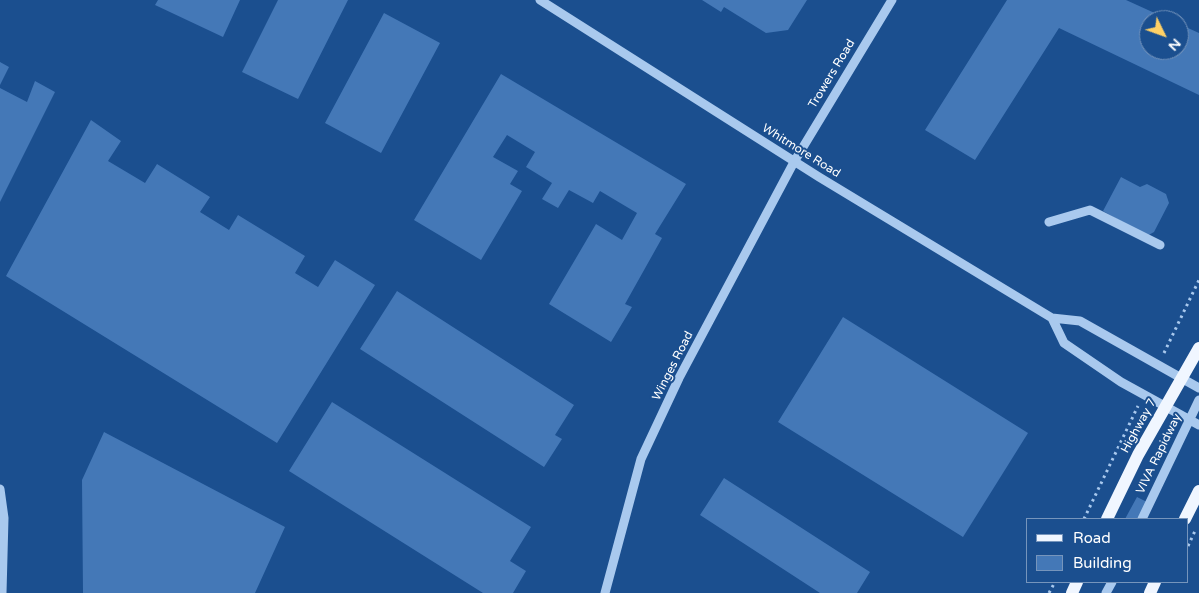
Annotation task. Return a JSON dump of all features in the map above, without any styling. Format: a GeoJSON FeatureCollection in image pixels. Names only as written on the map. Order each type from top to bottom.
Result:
{"type":"FeatureCollection","features":[{"type":"Feature","properties":{"kind":"main road","name":"Highway 7"},"geometry":{"type":"LineString","coordinates":[[1107,518],[1138,455],[1199,348]]}},
{"type":"Feature","properties":{"kind":"main road"},"geometry":{"type":"LineString","coordinates":[[1186,518],[1199,492]]}},
{"type":"Feature","properties":{"kind":"street","name":"Whitmore Road"},"geometry":{"type":"LineString","coordinates":[[540,0],[794,162],[1052,318],[1080,321],[1199,388]]}},
{"type":"Feature","properties":{"kind":"street","name":"Trowers Road"},"geometry":{"type":"LineString","coordinates":[[794,162],[892,0]]}},
{"type":"Feature","properties":{"kind":"street","name":"Winges Road"},"geometry":{"type":"LineString","coordinates":[[605,593],[642,459],[679,378],[794,162]]}},
{"type":"Feature","properties":{"kind":"street"},"geometry":{"type":"LineString","coordinates":[[1049,222],[1090,210],[1160,245]]}},
{"type":"Feature","properties":{"kind":"street"},"geometry":{"type":"LineString","coordinates":[[1052,318],[1064,343],[1121,382],[1199,425]]}},
{"type":"Feature","properties":{"kind":"street","name":"VIVA Rapidway"},"geometry":{"type":"LineString","coordinates":[[1142,518],[1199,400]]}},
{"type":"Feature","properties":{"kind":"street"},"geometry":{"type":"LineString","coordinates":[[0,489],[4,518],[2,593]]}},
{"type":"Feature","properties":{"kind":"path"},"geometry":{"type":"LineString","coordinates":[[1184,312],[1199,280]]}},
{"type":"Feature","properties":{"kind":"path"},"geometry":{"type":"LineString","coordinates":[[1084,518],[1122,440]]}},
{"type":"Feature","properties":{"kind":"path"},"geometry":{"type":"LineString","coordinates":[[1189,544],[1196,527]]}},
{"type":"Feature","properties":{"kind":"building"},"geometry":{"type":"Polygon","coordinates":[[[158,0],[240,0],[223,37],[155,5],[158,0]]]}},
{"type":"Feature","properties":{"kind":"building"},"geometry":{"type":"Polygon","coordinates":[[[278,0],[348,0],[298,99],[242,72],[278,0]]]}},
{"type":"Feature","properties":{"kind":"building"},"geometry":{"type":"Polygon","coordinates":[[[702,0],[807,0],[788,30],[766,33],[724,7],[721,12],[702,0]]]}},
{"type":"Feature","properties":{"kind":"building"},"geometry":{"type":"Polygon","coordinates":[[[1007,0],[1126,0],[1148,10],[1139,10],[1139,60],[1189,60],[1189,28],[1199,33],[1199,95],[1059,28],[975,160],[925,130],[1007,0]]]}},
{"type":"Feature","properties":{"kind":"building"},"geometry":{"type":"Polygon","coordinates":[[[384,13],[440,43],[381,153],[325,123],[384,13]]]}},
{"type":"Feature","properties":{"kind":"building"},"geometry":{"type":"Polygon","coordinates":[[[0,62],[9,67],[0,85],[0,62]]]}},
{"type":"Feature","properties":{"kind":"building"},"geometry":{"type":"Polygon","coordinates":[[[501,74],[686,184],[655,234],[662,238],[625,304],[632,307],[611,342],[549,304],[596,224],[622,240],[637,213],[600,191],[593,203],[569,190],[558,208],[542,199],[552,183],[526,167],[535,152],[507,135],[493,157],[518,171],[510,184],[522,191],[481,260],[414,220],[501,74]]]}},
{"type":"Feature","properties":{"kind":"building"},"geometry":{"type":"Polygon","coordinates":[[[35,81],[55,92],[0,202],[0,88],[27,102],[35,81]]]}},
{"type":"Feature","properties":{"kind":"building"},"geometry":{"type":"Polygon","coordinates":[[[91,120],[121,141],[108,161],[145,183],[157,164],[210,197],[200,212],[229,230],[238,215],[305,256],[295,273],[318,287],[335,260],[375,285],[277,443],[6,276],[91,120]]]}},
{"type":"Feature","properties":{"kind":"building"},"geometry":{"type":"Polygon","coordinates":[[[1121,177],[1140,187],[1147,184],[1166,194],[1169,203],[1154,232],[1147,236],[1103,211],[1121,177]]]}},
{"type":"Feature","properties":{"kind":"building"},"geometry":{"type":"Polygon","coordinates":[[[397,291],[574,405],[555,435],[562,439],[544,467],[360,349],[397,291]]]}},
{"type":"Feature","properties":{"kind":"building"},"geometry":{"type":"Polygon","coordinates":[[[843,317],[1028,433],[963,537],[778,422],[843,317]]]}},
{"type":"Feature","properties":{"kind":"building"},"geometry":{"type":"Polygon","coordinates":[[[332,402],[531,527],[510,561],[526,571],[513,593],[483,593],[289,471],[332,402]]]}},
{"type":"Feature","properties":{"kind":"building"},"geometry":{"type":"Polygon","coordinates":[[[104,432],[285,527],[255,593],[83,593],[82,480],[104,432]]]}},
{"type":"Feature","properties":{"kind":"building"},"geometry":{"type":"Polygon","coordinates":[[[724,478],[870,572],[857,593],[820,593],[700,515],[724,478]]]}},
{"type":"Feature","properties":{"kind":"building"},"geometry":{"type":"Polygon","coordinates":[[[1137,497],[1147,502],[1139,518],[1126,518],[1137,497]]]}}]}
